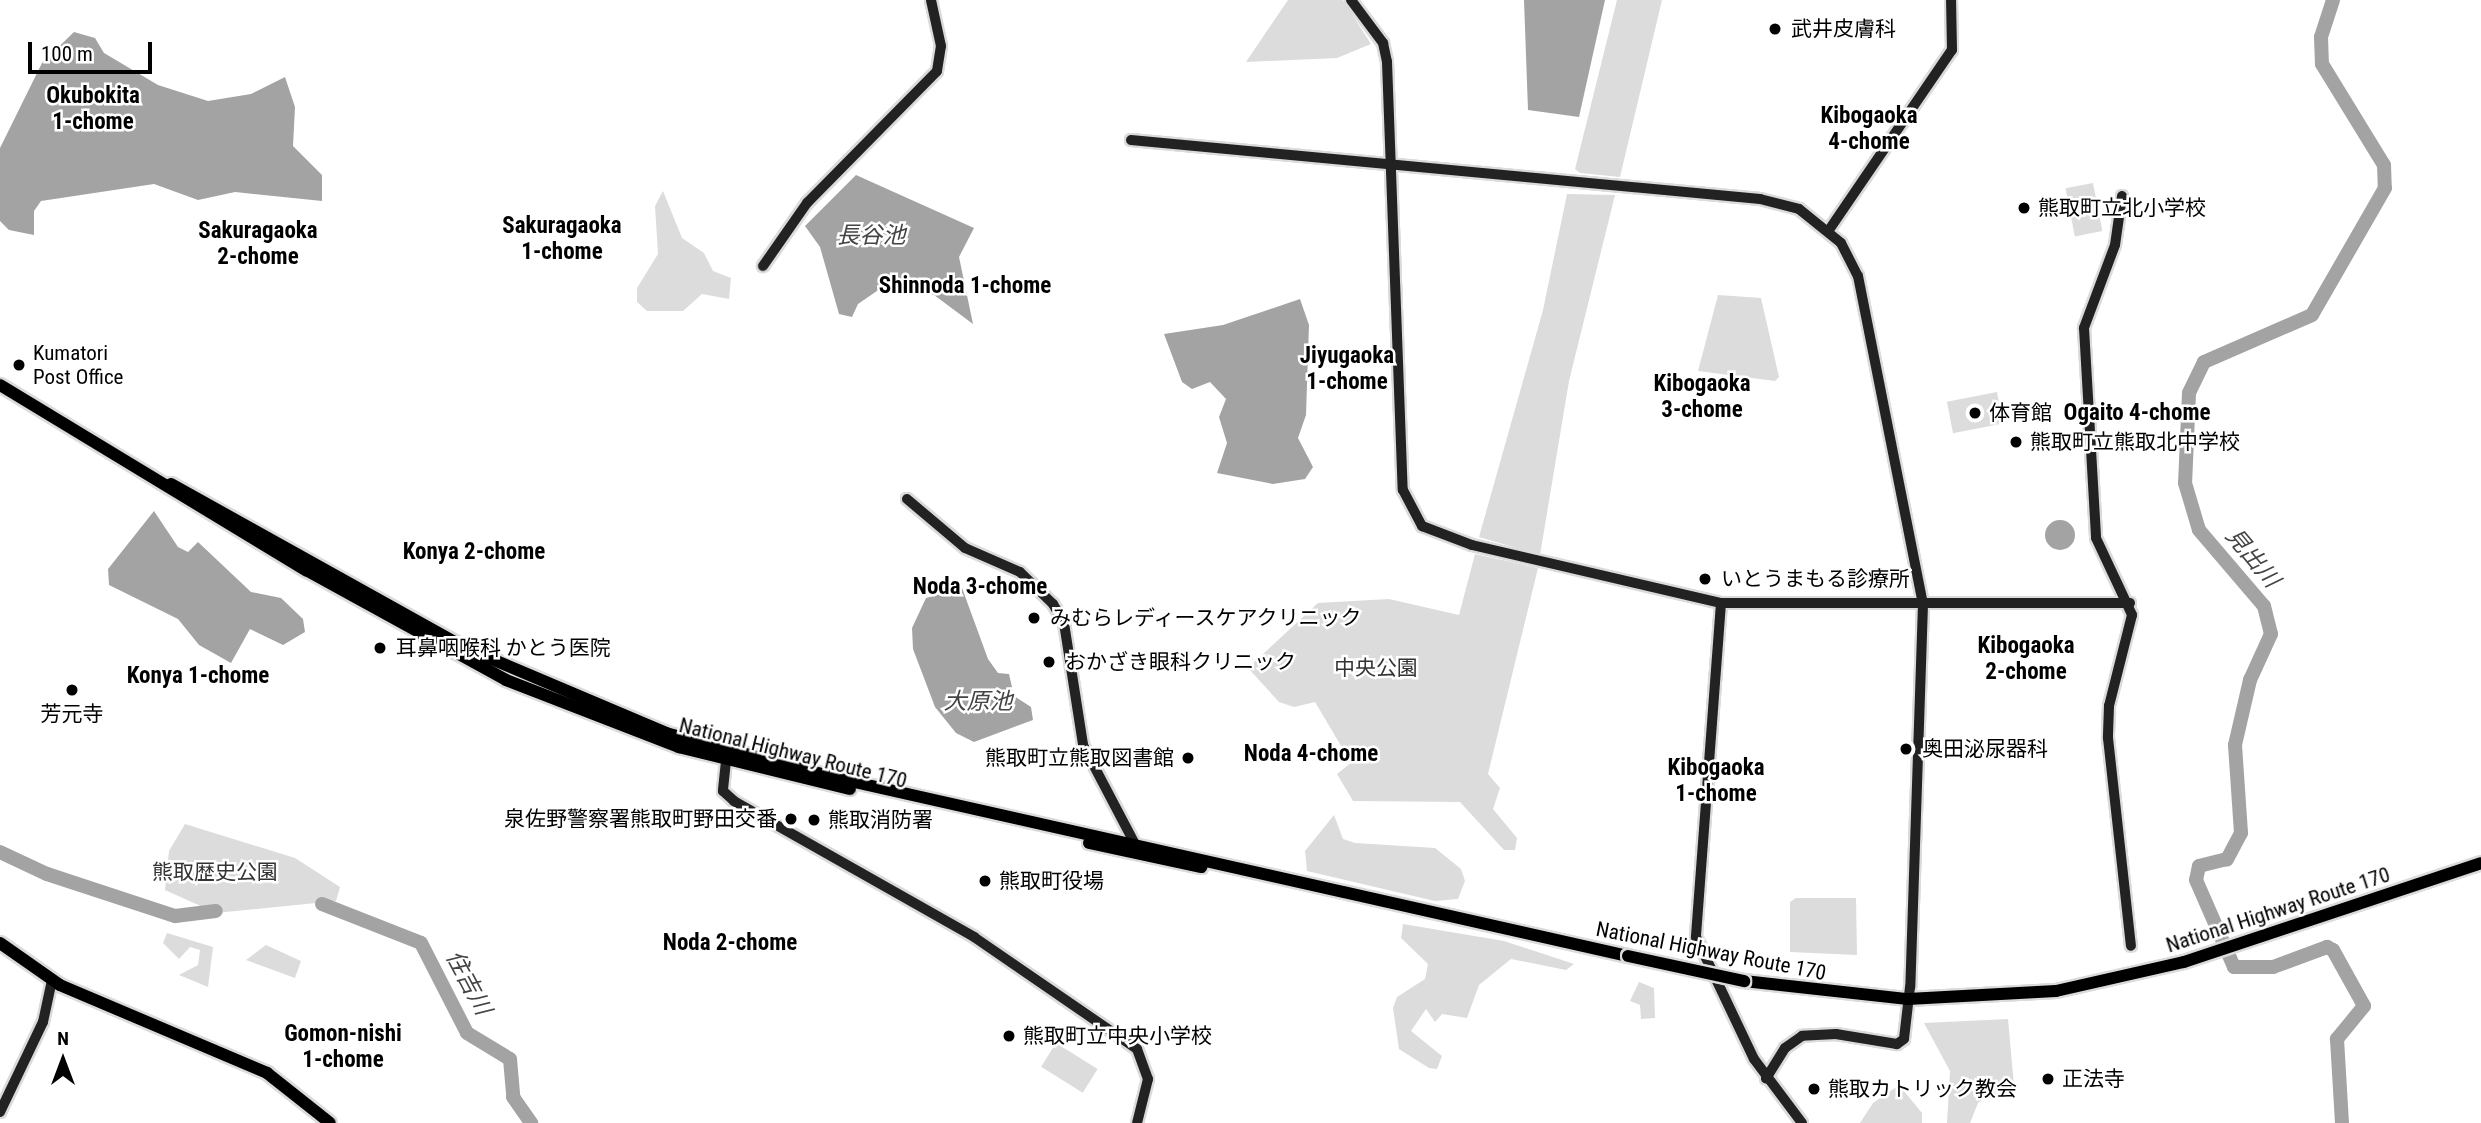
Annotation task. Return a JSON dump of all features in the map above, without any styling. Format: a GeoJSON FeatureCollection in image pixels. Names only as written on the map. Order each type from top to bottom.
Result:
{"type":"FeatureCollection","features":[{"type":"Feature","properties":{"kind":"highway","name":"National Highway Route 170"},"geometry":{"type":"LineString","coordinates":[[0,385],[466,660],[598,720],[726,761],[1744,981],[1908,999],[2010,996],[2112,981],[2354,909],[2481,864]]}},
{"type":"Feature","properties":{"kind":"highway","name":"National Highway Route 170"},"geometry":{"type":"LineString","coordinates":[[170,484],[466,648],[622,718],[731,752],[1138,849]]}},
{"type":"Feature","properties":{"kind":"highway"},"geometry":{"type":"LineString","coordinates":[[0,943],[52,980],[267,1073],[330,1123]]}},
{"type":"Feature","properties":{"kind":"street"},"geometry":{"type":"LineString","coordinates":[[763,266],[807,203],[937,71],[942,46],[931,0]]}},
{"type":"Feature","properties":{"kind":"street"},"geometry":{"type":"LineString","coordinates":[[1351,0],[1383,43],[1392,165],[1403,490],[1415,518],[1432,533],[1472,545],[1721,603],[2130,603]]}},
{"type":"Feature","properties":{"kind":"street"},"geometry":{"type":"LineString","coordinates":[[1829,230],[1952,50],[1951,0]]}},
{"type":"Feature","properties":{"kind":"street"},"geometry":{"type":"LineString","coordinates":[[1131,140],[1760,200],[1799,209],[1829,230],[1858,276],[1923,604],[1908,999],[1903,1039],[1897,1044],[1836,1034],[1802,1036],[1784,1048],[1766,1079]]}},
{"type":"Feature","properties":{"kind":"street"},"geometry":{"type":"LineString","coordinates":[[2122,196],[2115,245],[2084,328],[2096,538],[2130,603],[2131,636],[2109,706],[2108,738],[2131,946]]}},
{"type":"Feature","properties":{"kind":"street"},"geometry":{"type":"LineString","coordinates":[[907,499],[965,548],[1020,572],[1053,604],[1063,623],[1083,745],[1138,849]]}},
{"type":"Feature","properties":{"kind":"street"},"geometry":{"type":"LineString","coordinates":[[1721,603],[1694,920],[1704,957],[1766,1079],[1802,1123]]}},
{"type":"Feature","properties":{"kind":"street"},"geometry":{"type":"LineString","coordinates":[[726,761],[723,791],[734,801],[975,938],[1137,1049],[1148,1079],[1137,1123]]}},
{"type":"Feature","properties":{"kind":"street"},"geometry":{"type":"LineString","coordinates":[[0,1112],[43,1022],[52,980]]}},
{"type":"Feature","properties":{"kind":"green space"},"geometry":{"type":"Polygon","coordinates":[[[1288,0],[1343,0],[1371,44],[1337,58],[1246,62],[1288,0]]]}},
{"type":"Feature","properties":{"kind":"green space"},"geometry":{"type":"Polygon","coordinates":[[[1617,0],[1662,0],[1620,177],[1580,173],[1575,169],[1617,0]]]}},
{"type":"Feature","properties":{"kind":"green space"},"geometry":{"type":"Polygon","coordinates":[[[2093,183],[2102,231],[2075,236],[2066,188],[2093,183]]]}},
{"type":"Feature","properties":{"kind":"green space"},"geometry":{"type":"Polygon","coordinates":[[[663,191],[682,238],[704,253],[713,271],[731,278],[729,299],[702,294],[683,311],[647,311],[637,302],[637,288],[658,254],[655,206],[663,191]]]}},
{"type":"Feature","properties":{"kind":"green space"},"geometry":{"type":"Polygon","coordinates":[[[1567,194],[1615,195],[1569,381],[1540,555],[1479,537],[1543,310],[1567,194]]]}},
{"type":"Feature","properties":{"kind":"green space"},"geometry":{"type":"Polygon","coordinates":[[[1718,295],[1761,298],[1779,377],[1775,381],[1698,371],[1718,295]]]}},
{"type":"Feature","properties":{"kind":"green space","name":"体育館"},"geometry":{"type":"Polygon","coordinates":[[[1997,392],[2003,423],[1953,433],[1947,402],[1997,392]]]}},
{"type":"Feature","properties":{"kind":"green space","name":"中央公園"},"geometry":{"type":"Polygon","coordinates":[[[1475,554],[1538,568],[1488,774],[1500,788],[1493,809],[1517,838],[1515,850],[1504,850],[1460,802],[1353,801],[1337,774],[1357,758],[1350,761],[1315,702],[1294,707],[1279,702],[1248,668],[1318,603],[1389,599],[1459,615],[1475,554]]]}},
{"type":"Feature","properties":{"kind":"green space"},"geometry":{"type":"Polygon","coordinates":[[[1334,815],[1343,839],[1355,843],[1435,848],[1461,869],[1465,881],[1458,899],[1435,901],[1307,871],[1305,851],[1334,815]]]}},
{"type":"Feature","properties":{"kind":"green space","name":"熊取歴史公園"},"geometry":{"type":"Polygon","coordinates":[[[185,824],[295,858],[340,887],[336,901],[216,913],[165,890],[169,851],[185,824]]]}},
{"type":"Feature","properties":{"kind":"green space"},"geometry":{"type":"Polygon","coordinates":[[[1796,898],[1856,898],[1857,955],[1790,952],[1790,902],[1796,898]]]}},
{"type":"Feature","properties":{"kind":"green space"},"geometry":{"type":"Polygon","coordinates":[[[1403,924],[1504,941],[1574,964],[1566,970],[1511,959],[1479,985],[1467,1018],[1442,1014],[1435,1022],[1426,1009],[1411,1031],[1442,1056],[1437,1069],[1429,1068],[1399,1049],[1393,1008],[1397,997],[1425,979],[1428,964],[1401,938],[1403,924]]]}},
{"type":"Feature","properties":{"kind":"green space"},"geometry":{"type":"Polygon","coordinates":[[[167,933],[213,947],[208,987],[179,975],[198,965],[200,950],[190,947],[179,959],[163,943],[167,933]]]}},
{"type":"Feature","properties":{"kind":"green space"},"geometry":{"type":"Polygon","coordinates":[[[266,945],[301,961],[295,978],[246,960],[266,945]]]}},
{"type":"Feature","properties":{"kind":"green space"},"geometry":{"type":"Polygon","coordinates":[[[1639,982],[1654,988],[1655,1018],[1641,1019],[1640,1005],[1630,1001],[1639,982]]]}},
{"type":"Feature","properties":{"kind":"green space"},"geometry":{"type":"Polygon","coordinates":[[[2008,1019],[2015,1096],[1992,1093],[1978,1103],[1970,1123],[1947,1123],[1950,1071],[1924,1023],[2008,1019]]]}},
{"type":"Feature","properties":{"kind":"green space"},"geometry":{"type":"Polygon","coordinates":[[[1056,1043],[1098,1069],[1083,1093],[1041,1067],[1056,1043]]]}},
{"type":"Feature","properties":{"kind":"green space"},"geometry":{"type":"Polygon","coordinates":[[[1899,1085],[1922,1113],[1922,1123],[1860,1123],[1873,1103],[1899,1085]]]}},
{"type":"Feature","properties":{"kind":"water"},"geometry":{"type":"Polygon","coordinates":[[[1524,0],[1605,0],[1579,117],[1528,110],[1524,0]]]}},
{"type":"Feature","properties":{"kind":"water"},"geometry":{"type":"Polygon","coordinates":[[[74,32],[95,38],[104,53],[158,85],[208,101],[251,94],[285,77],[295,107],[293,146],[322,175],[322,201],[235,192],[198,200],[154,184],[41,201],[34,211],[34,235],[9,230],[0,221],[0,148],[42,63],[74,32]]]}},
{"type":"Feature","properties":{"kind":"water","name":"長谷池"},"geometry":{"type":"Polygon","coordinates":[[[856,175],[974,228],[959,257],[973,324],[934,295],[908,294],[890,282],[858,304],[852,317],[839,314],[820,247],[805,226],[856,175]]]}},
{"type":"Feature","properties":{"kind":"water"},"geometry":{"type":"Polygon","coordinates":[[[1300,299],[1309,325],[1306,415],[1298,438],[1313,467],[1305,479],[1273,484],[1217,473],[1227,443],[1219,417],[1226,399],[1210,382],[1192,389],[1182,382],[1164,334],[1223,325],[1300,299]]]}},
{"type":"Feature","properties":{"kind":"water"},"geometry":{"type":"Polygon","coordinates":[[[154,511],[178,547],[188,552],[198,542],[251,592],[281,598],[303,619],[305,632],[283,645],[250,629],[231,663],[199,645],[178,619],[109,585],[108,569],[154,511]]]}},
{"type":"Feature","properties":{"kind":"water"},"geometry":{"type":"Polygon","coordinates":[[[2060,520],[2071,524],[2075,535],[2071,546],[2060,550],[2049,546],[2045,535],[2049,524],[2060,520]]]}},
{"type":"Feature","properties":{"kind":"water","name":"大原池"},"geometry":{"type":"Polygon","coordinates":[[[962,588],[988,659],[998,673],[1009,674],[1014,696],[1031,707],[1033,720],[974,742],[956,733],[935,707],[913,649],[912,628],[926,598],[962,588]]]}},
{"type":"Feature","properties":{"kind":"waterway","name":"見出川"},"geometry":{"type":"LineString","coordinates":[[2333,0],[2321,37],[2322,64],[2384,165],[2385,188],[2312,315],[2204,362],[2189,393],[2185,483],[2199,530],[2264,606],[2271,634],[2250,680],[2235,745],[2241,833],[2227,859],[2199,866],[2196,880],[2234,967],[2273,967],[2327,947],[2333,950],[2364,1006],[2337,1039],[2342,1123]]}},
{"type":"Feature","properties":{"kind":"waterway","name":"住吉川"},"geometry":{"type":"LineString","coordinates":[[0,852],[47,874],[175,916],[216,911]]}},
{"type":"Feature","properties":{"kind":"waterway","name":"住吉川"},"geometry":{"type":"LineString","coordinates":[[322,904],[421,943],[467,1033],[510,1059],[513,1097],[531,1123]]}},
{"type":"Feature","properties":{"kind":"place","name":"武井皮膚科"},"geometry":{"type":"Point","coordinates":[1775,29]}},
{"type":"Feature","properties":{"kind":"place","name":"熊取町立北小学校"},"geometry":{"type":"Point","coordinates":[2024,208]}},
{"type":"Feature","properties":{"kind":"place","name":"Kumatori Post Office"},"geometry":{"type":"Point","coordinates":[19,365]}},
{"type":"Feature","properties":{"kind":"place","name":"体育館"},"geometry":{"type":"Point","coordinates":[1975,413]}},
{"type":"Feature","properties":{"kind":"place","name":"熊取町立熊取北中学校"},"geometry":{"type":"Point","coordinates":[2016,442]}},
{"type":"Feature","properties":{"kind":"place","name":"いとうまもる診療所"},"geometry":{"type":"Point","coordinates":[1705,579]}},
{"type":"Feature","properties":{"kind":"place","name":"みむらレディースケアクリニック"},"geometry":{"type":"Point","coordinates":[1034,618]}},
{"type":"Feature","properties":{"kind":"place","name":"耳鼻咽喉科 かとう医院"},"geometry":{"type":"Point","coordinates":[380,648]}},
{"type":"Feature","properties":{"kind":"place","name":"おかざき眼科クリニック"},"geometry":{"type":"Point","coordinates":[1049,662]}},
{"type":"Feature","properties":{"kind":"place","name":"芳元寺"},"geometry":{"type":"Point","coordinates":[72,690]}},
{"type":"Feature","properties":{"kind":"place","name":"奥田泌尿器科"},"geometry":{"type":"Point","coordinates":[1906,749]}},
{"type":"Feature","properties":{"kind":"place","name":"熊取町立熊取図書館"},"geometry":{"type":"Point","coordinates":[1188,758]}},
{"type":"Feature","properties":{"kind":"place","name":"泉佐野警察署熊取町野田交番"},"geometry":{"type":"Point","coordinates":[791,819]}},
{"type":"Feature","properties":{"kind":"place","name":"熊取消防署"},"geometry":{"type":"Point","coordinates":[814,820]}},
{"type":"Feature","properties":{"kind":"place","name":"熊取町役場"},"geometry":{"type":"Point","coordinates":[985,881]}},
{"type":"Feature","properties":{"kind":"place","name":"熊取町立中央小学校"},"geometry":{"type":"Point","coordinates":[1009,1036]}},
{"type":"Feature","properties":{"kind":"place","name":"正法寺"},"geometry":{"type":"Point","coordinates":[2048,1079]}},
{"type":"Feature","properties":{"kind":"place","name":"熊取カトリック教会"},"geometry":{"type":"Point","coordinates":[1814,1089]}},
{"type":"Feature","properties":{"kind":"district","name":"Okubokita 1-chome"},"geometry":{"type":"Point","coordinates":[93,109]}},
{"type":"Feature","properties":{"kind":"district","name":"Kibogaoka 4-chome"},"geometry":{"type":"Point","coordinates":[1869,129]}},
{"type":"Feature","properties":{"kind":"district","name":"Sakuragaoka 1-chome"},"geometry":{"type":"Point","coordinates":[562,239]}},
{"type":"Feature","properties":{"kind":"district","name":"Sakuragaoka 2-chome"},"geometry":{"type":"Point","coordinates":[258,244]}},
{"type":"Feature","properties":{"kind":"district","name":"Shinnoda 1-chome"},"geometry":{"type":"Point","coordinates":[965,286]}},
{"type":"Feature","properties":{"kind":"district","name":"Jiyugaoka 1-chome"},"geometry":{"type":"Point","coordinates":[1347,369]}},
{"type":"Feature","properties":{"kind":"district","name":"Kibogaoka 3-chome"},"geometry":{"type":"Point","coordinates":[1702,397]}},
{"type":"Feature","properties":{"kind":"district","name":"Ogaito 4-chome"},"geometry":{"type":"Point","coordinates":[2137,413]}},
{"type":"Feature","properties":{"kind":"district","name":"Konya 2-chome"},"geometry":{"type":"Point","coordinates":[474,552]}},
{"type":"Feature","properties":{"kind":"district","name":"Noda 3-chome"},"geometry":{"type":"Point","coordinates":[980,587]}},
{"type":"Feature","properties":{"kind":"district","name":"Kibogaoka 2-chome"},"geometry":{"type":"Point","coordinates":[2026,659]}},
{"type":"Feature","properties":{"kind":"district","name":"Konya 1-chome"},"geometry":{"type":"Point","coordinates":[198,676]}},
{"type":"Feature","properties":{"kind":"district","name":"Noda 4-chome"},"geometry":{"type":"Point","coordinates":[1311,754]}},
{"type":"Feature","properties":{"kind":"district","name":"Kibogaoka 1-chome"},"geometry":{"type":"Point","coordinates":[1716,781]}},
{"type":"Feature","properties":{"kind":"district","name":"Noda 2-chome"},"geometry":{"type":"Point","coordinates":[730,943]}},
{"type":"Feature","properties":{"kind":"district","name":"Gomon-nishi 1-chome"},"geometry":{"type":"Point","coordinates":[343,1047]}}]}
